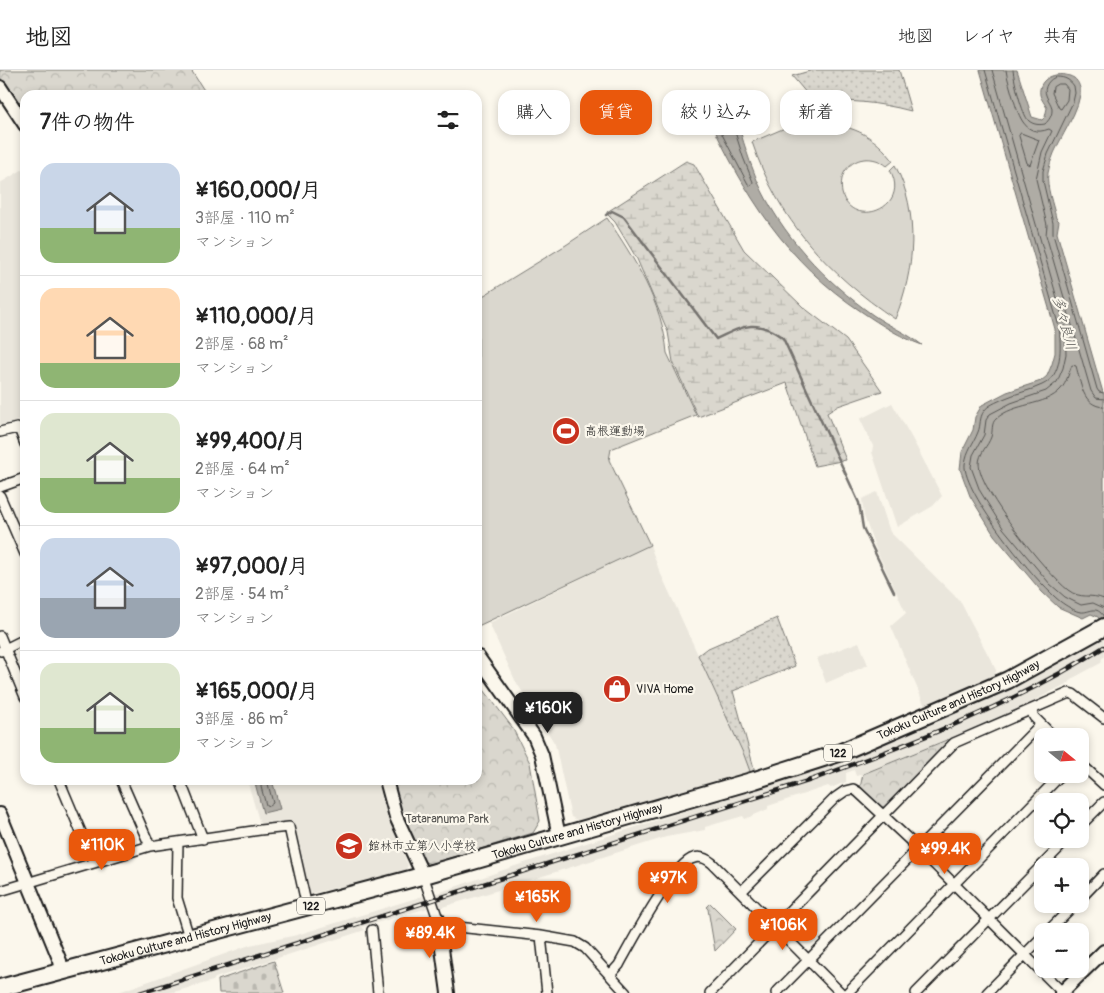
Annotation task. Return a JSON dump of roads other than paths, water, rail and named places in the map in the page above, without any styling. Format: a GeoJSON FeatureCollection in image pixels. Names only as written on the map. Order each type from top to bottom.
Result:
{"type":"FeatureCollection","features":[{"type":"Feature","properties":{"kind":"highway","name":"Tokoku Culture and History Highway"},"geometry":{"type":"LineString","coordinates":[[0,988],[423,875],[746,782],[849,750],[1008,680],[1102,628]]}},
{"type":"Feature","properties":{"kind":"street"},"geometry":{"type":"LineString","coordinates":[[0,87],[20,117]]}},
{"type":"Feature","properties":{"kind":"street"},"geometry":{"type":"LineString","coordinates":[[0,432],[17,428],[20,431]]}},
{"type":"Feature","properties":{"kind":"street"},"geometry":{"type":"LineString","coordinates":[[0,487],[20,480]]}},
{"type":"Feature","properties":{"kind":"street"},"geometry":{"type":"LineString","coordinates":[[0,496],[20,542]]}},
{"type":"Feature","properties":{"kind":"street"},"geometry":{"type":"LineString","coordinates":[[0,636],[2,650],[20,687]]}},
{"type":"Feature","properties":{"kind":"street"},"geometry":{"type":"LineString","coordinates":[[2,650],[20,641]]}},
{"type":"Feature","properties":{"kind":"street"},"geometry":{"type":"LineString","coordinates":[[482,663],[534,736],[542,755],[559,836]]}},
{"type":"Feature","properties":{"kind":"street"},"geometry":{"type":"LineString","coordinates":[[710,993],[954,743],[1069,693],[1073,694],[1104,718]]}},
{"type":"Feature","properties":{"kind":"street"},"geometry":{"type":"LineString","coordinates":[[1031,710],[1034,718],[1045,728]]}},
{"type":"Feature","properties":{"kind":"street"},"geometry":{"type":"LineString","coordinates":[[776,993],[1041,724]]}},
{"type":"Feature","properties":{"kind":"street"},"geometry":{"type":"LineString","coordinates":[[1089,771],[1104,785]]}},
{"type":"Feature","properties":{"kind":"street"},"geometry":{"type":"LineString","coordinates":[[847,993],[1053,783]]}},
{"type":"Feature","properties":{"kind":"street"},"geometry":{"type":"LineString","coordinates":[[61,785],[94,863]]}},
{"type":"Feature","properties":{"kind":"street"},"geometry":{"type":"LineString","coordinates":[[124,785],[150,846]]}},
{"type":"Feature","properties":{"kind":"street"},"geometry":{"type":"LineString","coordinates":[[182,785],[203,839]]}},
{"type":"Feature","properties":{"kind":"street"},"geometry":{"type":"LineString","coordinates":[[387,785],[396,817],[423,875],[439,922],[448,993]]}},
{"type":"Feature","properties":{"kind":"street"},"geometry":{"type":"LineString","coordinates":[[741,892],[829,804],[845,790],[850,789],[856,790],[918,848],[1062,992],[1104,950]]}},
{"type":"Feature","properties":{"kind":"street"},"geometry":{"type":"LineString","coordinates":[[1089,817],[1104,802]]}},
{"type":"Feature","properties":{"kind":"street"},"geometry":{"type":"LineString","coordinates":[[0,814],[29,882],[60,961],[62,971]]}},
{"type":"Feature","properties":{"kind":"street"},"geometry":{"type":"LineString","coordinates":[[0,891],[150,846],[289,827],[307,907]]}},
{"type":"Feature","properties":{"kind":"street"},"geometry":{"type":"LineString","coordinates":[[178,842],[177,898],[189,937]]}},
{"type":"Feature","properties":{"kind":"street"},"geometry":{"type":"LineString","coordinates":[[916,993],[1059,848]]}},
{"type":"Feature","properties":{"kind":"street"},"geometry":{"type":"LineString","coordinates":[[610,975],[619,965],[656,901],[684,865],[696,857],[707,860],[841,993]]}},
{"type":"Feature","properties":{"kind":"street"},"geometry":{"type":"LineString","coordinates":[[1089,890],[1104,874]]}},
{"type":"Feature","properties":{"kind":"street"},"geometry":{"type":"LineString","coordinates":[[1056,923],[1066,913]]}},
{"type":"Feature","properties":{"kind":"street"},"geometry":{"type":"LineString","coordinates":[[439,922],[575,942],[585,948],[623,992]]}},
{"type":"Feature","properties":{"kind":"street"},"geometry":{"type":"LineString","coordinates":[[372,930],[378,993]]}},
{"type":"Feature","properties":{"kind":"street"},"geometry":{"type":"LineString","coordinates":[[541,936],[546,993]]}},
{"type":"Feature","properties":{"kind":"street"},"geometry":{"type":"LineString","coordinates":[[987,993],[1034,945]]}},
{"type":"Feature","properties":{"kind":"water","name":"多々良川"},"geometry":{"type":"Polygon","coordinates":[[[980,70],[1017,70],[1032,117],[1042,120],[1045,117],[1047,108],[1040,95],[1040,88],[1046,79],[1057,75],[1069,76],[1076,80],[1080,88],[1078,104],[1054,153],[1050,163],[1048,178],[1056,218],[1059,221],[1057,233],[1104,396],[1104,628],[1098,617],[1091,614],[1083,618],[1058,607],[1042,592],[994,535],[970,496],[960,469],[962,452],[973,430],[975,417],[982,405],[1007,392],[1041,381],[1047,376],[1055,353],[1055,329],[980,70]]]}},
{"type":"Feature","properties":{"kind":"water"},"geometry":{"type":"Polygon","coordinates":[[[717,135],[742,135],[757,180],[767,200],[779,220],[806,255],[855,302],[922,345],[884,326],[862,312],[811,271],[770,225],[717,135]]]}},
{"type":"Feature","properties":{"kind":"water"},"geometry":{"type":"Polygon","coordinates":[[[256,785],[273,785],[280,809],[263,813],[256,785]]]}},
{"type":"Feature","properties":{"kind":"waterway"},"geometry":{"type":"LineString","coordinates":[[606,215],[612,211],[624,217],[716,339],[749,326],[765,328],[783,338],[859,503],[863,528],[894,592]]}},
{"type":"Feature","properties":{"kind":"railway"},"geometry":{"type":"LineString","coordinates":[[140,993],[811,780],[924,737],[998,705],[1070,668],[1104,647]]}},
{"type":"Feature","properties":{"kind":"place","name":"高根運動場"},"geometry":{"type":"Point","coordinates":[566,431]}},
{"type":"Feature","properties":{"kind":"place","name":"VIVA Home"},"geometry":{"type":"Point","coordinates":[617,689]}},
{"type":"Feature","properties":{"kind":"place","name":"館林市立第八小学校"},"geometry":{"type":"Point","coordinates":[349,846]}},
{"type":"Feature","properties":{"kind":"park label","name":"Tataranuma Park"},"geometry":{"type":"Point","coordinates":[447,819]}}]}
